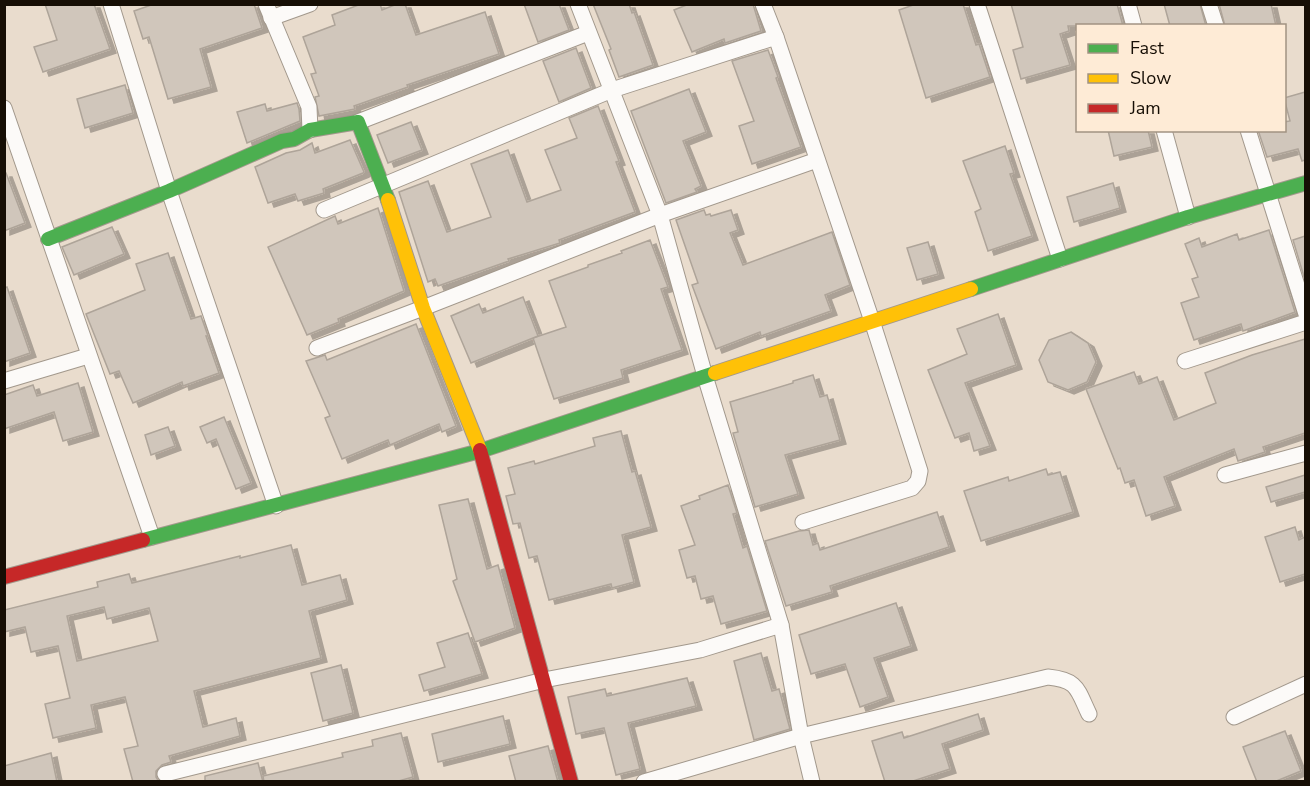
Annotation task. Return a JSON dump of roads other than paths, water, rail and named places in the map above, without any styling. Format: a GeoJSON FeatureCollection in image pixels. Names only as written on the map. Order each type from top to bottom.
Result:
{"type":"FeatureCollection","features":[{"type":"Feature","properties":{"kind":"main road"},"geometry":{"type":"LineString","coordinates":[[48,239],[282,141],[294,139],[310,130],[358,122],[384,186],[423,308],[480,452],[571,782]]}},
{"type":"Feature","properties":{"kind":"main road"},"geometry":{"type":"LineString","coordinates":[[4,577],[480,452],[1188,217],[1305,183]]}},
{"type":"Feature","properties":{"kind":"street"},"geometry":{"type":"LineString","coordinates":[[111,4],[168,190],[276,506]]}},
{"type":"Feature","properties":{"kind":"street"},"geometry":{"type":"LineString","coordinates":[[310,4],[268,11],[309,107],[310,130]]}},
{"type":"Feature","properties":{"kind":"street"},"geometry":{"type":"LineString","coordinates":[[578,4],[660,214],[705,376],[781,625],[801,736],[812,782]]}},
{"type":"Feature","properties":{"kind":"street"},"geometry":{"type":"LineString","coordinates":[[763,4],[872,321],[920,471],[918,481],[912,488],[803,522]]}},
{"type":"Feature","properties":{"kind":"street"},"geometry":{"type":"LineString","coordinates":[[977,4],[1060,259]]}},
{"type":"Feature","properties":{"kind":"street"},"geometry":{"type":"LineString","coordinates":[[1128,4],[1133,24]]}},
{"type":"Feature","properties":{"kind":"street"},"geometry":{"type":"LineString","coordinates":[[1209,4],[1215,24]]}},
{"type":"Feature","properties":{"kind":"street"},"geometry":{"type":"LineString","coordinates":[[358,122],[588,33]]}},
{"type":"Feature","properties":{"kind":"street"},"geometry":{"type":"LineString","coordinates":[[324,210],[612,90],[776,37]]}},
{"type":"Feature","properties":{"kind":"street"},"geometry":{"type":"LineString","coordinates":[[4,108],[152,537]]}},
{"type":"Feature","properties":{"kind":"street"},"geometry":{"type":"LineString","coordinates":[[1165,132],[1188,217]]}},
{"type":"Feature","properties":{"kind":"street"},"geometry":{"type":"LineString","coordinates":[[1249,132],[1305,314]]}},
{"type":"Feature","properties":{"kind":"street"},"geometry":{"type":"LineString","coordinates":[[317,348],[660,214],[817,160]]}},
{"type":"Feature","properties":{"kind":"street"},"geometry":{"type":"LineString","coordinates":[[1185,361],[1305,322]]}},
{"type":"Feature","properties":{"kind":"street"},"geometry":{"type":"LineString","coordinates":[[4,381],[88,356]]}},
{"type":"Feature","properties":{"kind":"street"},"geometry":{"type":"LineString","coordinates":[[1225,475],[1305,453]]}},
{"type":"Feature","properties":{"kind":"street"},"geometry":{"type":"LineString","coordinates":[[165,774],[544,680],[699,650],[781,625]]}},
{"type":"Feature","properties":{"kind":"street"},"geometry":{"type":"LineString","coordinates":[[644,782],[801,736],[1048,677],[1065,678],[1076,686],[1089,714]]}},
{"type":"Feature","properties":{"kind":"street"},"geometry":{"type":"LineString","coordinates":[[1234,717],[1305,684]]}}]}
